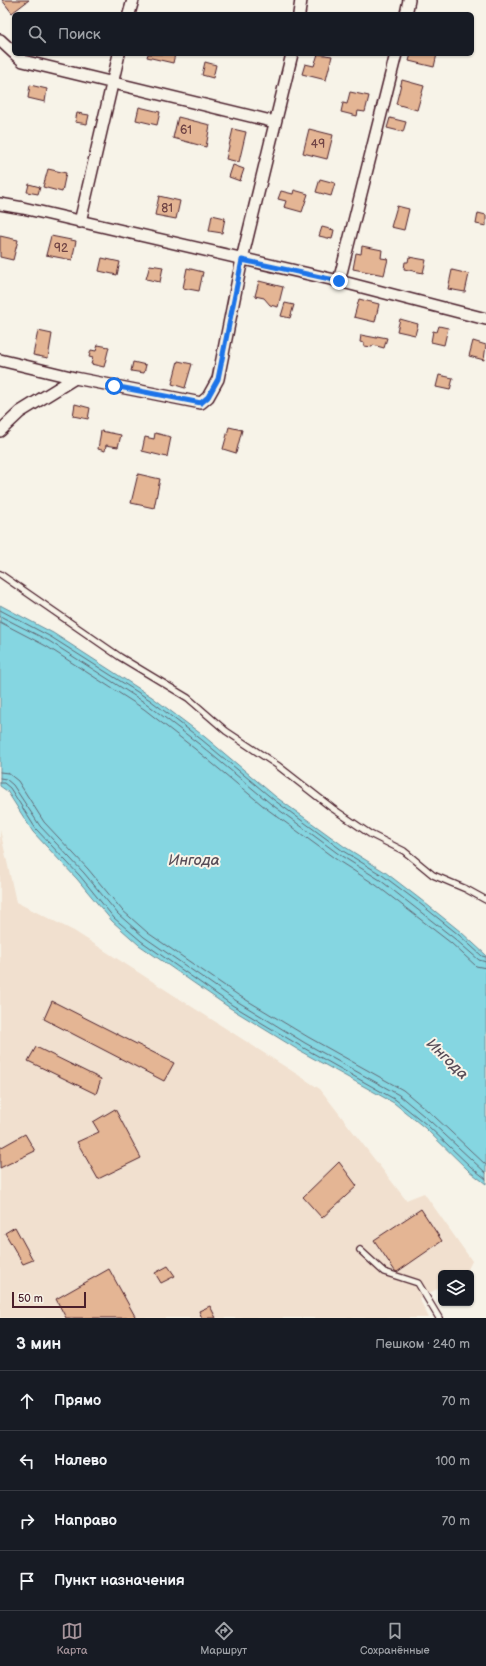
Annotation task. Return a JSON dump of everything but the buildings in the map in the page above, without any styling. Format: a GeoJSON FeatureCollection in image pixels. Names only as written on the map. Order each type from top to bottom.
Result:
{"type":"FeatureCollection","features":[{"type":"Feature","properties":{"kind":"street"},"geometry":{"type":"LineString","coordinates":[[130,12],[133,0]]}},
{"type":"Feature","properties":{"kind":"street"},"geometry":{"type":"LineString","coordinates":[[299,12],[301,0]]}},
{"type":"Feature","properties":{"kind":"street"},"geometry":{"type":"LineString","coordinates":[[406,12],[409,0]]}},
{"type":"Feature","properties":{"kind":"street"},"geometry":{"type":"LineString","coordinates":[[0,40],[12,52]]}},
{"type":"Feature","properties":{"kind":"street"},"geometry":{"type":"LineString","coordinates":[[16,56],[22,61],[276,122]]}},
{"type":"Feature","properties":{"kind":"street"},"geometry":{"type":"LineString","coordinates":[[80,222],[118,56]]}},
{"type":"Feature","properties":{"kind":"street"},"geometry":{"type":"LineString","coordinates":[[0,360],[75,378],[201,403],[208,397],[218,379],[242,260],[292,56]]}},
{"type":"Feature","properties":{"kind":"street"},"geometry":{"type":"LineString","coordinates":[[339,281],[395,56]]}},
{"type":"Feature","properties":{"kind":"street"},"geometry":{"type":"LineString","coordinates":[[0,204],[339,281],[486,320]]}},
{"type":"Feature","properties":{"kind":"street"},"geometry":{"type":"LineString","coordinates":[[0,431],[20,412],[75,378]]}},
{"type":"Feature","properties":{"kind":"lane"},"geometry":{"type":"LineString","coordinates":[[0,574],[120,657],[188,698],[226,731],[277,765],[332,808],[370,834],[404,851],[434,875],[466,889],[486,900]]}},
{"type":"Feature","properties":{"kind":"lane"},"geometry":{"type":"LineString","coordinates":[[360,1250],[384,1272],[418,1283],[439,1318]]}},
{"type":"Feature","properties":{"kind":"shaded area"},"geometry":{"type":"Polygon","coordinates":[[[0,830],[16,902],[74,931],[320,1089],[406,1200],[424,1193],[472,1261],[468,1270],[438,1270],[438,1288],[419,1298],[429,1318],[0,1318],[0,830]]]}},
{"type":"Feature","properties":{"kind":"water","name":"Ингода"},"geometry":{"type":"Polygon","coordinates":[[[0,605],[53,633],[152,697],[205,737],[276,797],[345,847],[385,872],[420,899],[461,932],[486,955],[486,1184],[469,1171],[425,1128],[394,1103],[300,1051],[230,1008],[139,945],[112,921],[77,879],[33,832],[7,791],[0,786],[0,605]]]}},
{"type":"Feature","properties":{"kind":"route"},"geometry":{"type":"LineString","coordinates":[[114,386],[201,403],[208,397],[218,379],[242,260],[339,281]]}}]}
